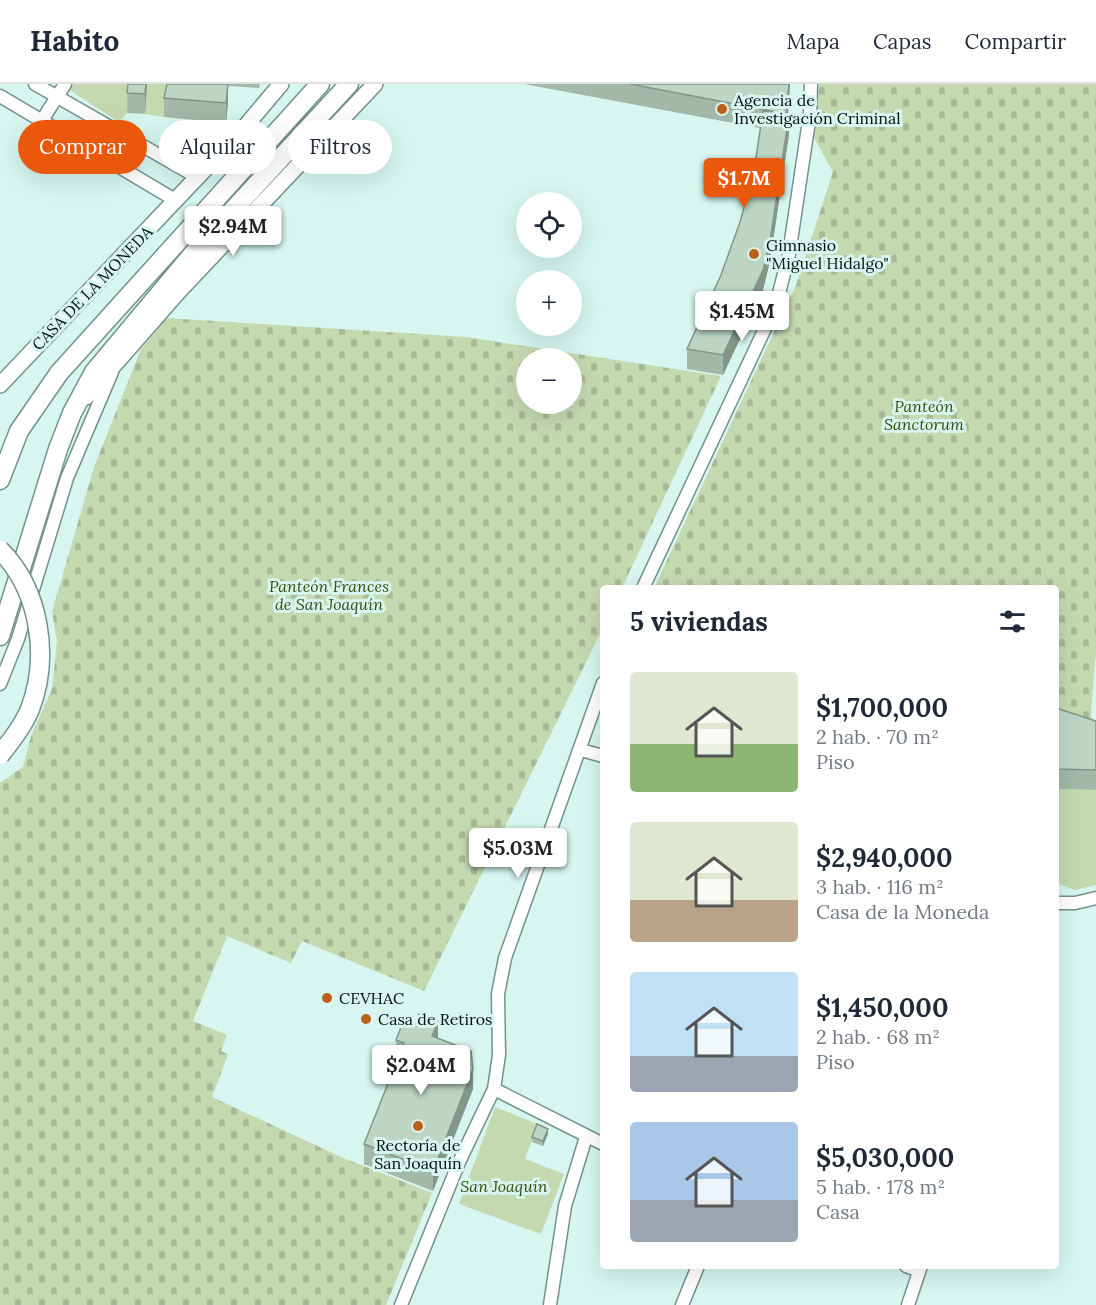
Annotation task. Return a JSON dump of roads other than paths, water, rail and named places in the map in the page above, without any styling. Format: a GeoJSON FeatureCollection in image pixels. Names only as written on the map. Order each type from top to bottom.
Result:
{"type":"FeatureCollection","features":[{"type":"Feature","properties":{"kind":"highway"},"geometry":{"type":"LineString","coordinates":[[0,480],[20,431],[37,401],[59,373],[320,84]]}},
{"type":"Feature","properties":{"kind":"highway"},"geometry":{"type":"LineString","coordinates":[[0,636],[44,491],[72,413],[108,353],[197,249],[349,84]]}},
{"type":"Feature","properties":{"kind":"highway"},"geometry":{"type":"LineString","coordinates":[[0,550],[14,565],[29,593],[36,621],[40,656],[38,683],[29,711],[0,755]]}},
{"type":"Feature","properties":{"kind":"main road","name":"CASA DE LA MONEDA"},"geometry":{"type":"LineString","coordinates":[[0,385],[197,177],[281,84]]}},
{"type":"Feature","properties":{"kind":"main road"},"geometry":{"type":"LineString","coordinates":[[72,413],[117,360],[315,145],[375,84]]}},
{"type":"Feature","properties":{"kind":"street"},"geometry":{"type":"LineString","coordinates":[[35,84],[197,177]]}},
{"type":"Feature","properties":{"kind":"street"},"geometry":{"type":"LineString","coordinates":[[42,120],[65,84]]}},
{"type":"Feature","properties":{"kind":"street"},"geometry":{"type":"LineString","coordinates":[[644,585],[776,305],[789,254],[810,114],[811,84]]}},
{"type":"Feature","properties":{"kind":"street"},"geometry":{"type":"LineString","coordinates":[[2,101],[37,120]]}},
{"type":"Feature","properties":{"kind":"street"},"geometry":{"type":"LineString","coordinates":[[130,174],[175,200]]}},
{"type":"Feature","properties":{"kind":"street"},"geometry":{"type":"LineString","coordinates":[[0,684],[18,639],[67,478],[117,360]]}},
{"type":"Feature","properties":{"kind":"street"},"geometry":{"type":"LineString","coordinates":[[401,1305],[460,1160],[494,1089],[499,1055],[500,976],[600,692]]}},
{"type":"Feature","properties":{"kind":"street"},"geometry":{"type":"LineString","coordinates":[[581,750],[600,755]]}},
{"type":"Feature","properties":{"kind":"street"},"geometry":{"type":"LineString","coordinates":[[1059,904],[1096,898]]}},
{"type":"Feature","properties":{"kind":"street"},"geometry":{"type":"LineString","coordinates":[[494,1089],[600,1143]]}},
{"type":"Feature","properties":{"kind":"street"},"geometry":{"type":"LineString","coordinates":[[550,1305],[565,1206],[586,1137]]}},
{"type":"Feature","properties":{"kind":"street"},"geometry":{"type":"LineString","coordinates":[[682,1305],[697,1269]]}},
{"type":"Feature","properties":{"kind":"street"},"geometry":{"type":"LineString","coordinates":[[908,1305],[920,1269]]}},
{"type":"Feature","properties":{"kind":"place","name":"Agencia de Investigación Criminal"},"geometry":{"type":"Point","coordinates":[722,109]}},
{"type":"Feature","properties":{"kind":"place","name":"Gimnasio \"Miguel Hidalgo\""},"geometry":{"type":"Point","coordinates":[754,254]}},
{"type":"Feature","properties":{"kind":"place","name":"CEVHAC"},"geometry":{"type":"Point","coordinates":[327,998]}},
{"type":"Feature","properties":{"kind":"place","name":"Casa de Retiros"},"geometry":{"type":"Point","coordinates":[366,1019]}},
{"type":"Feature","properties":{"kind":"place","name":"Rectoría de San Joaquín"},"geometry":{"type":"Point","coordinates":[418,1126]}},
{"type":"Feature","properties":{"kind":"park label","name":"Panteón Sanctorum"},"geometry":{"type":"Point","coordinates":[924,415]}},
{"type":"Feature","properties":{"kind":"park label","name":"Panteón Frances de San Joaquín"},"geometry":{"type":"Point","coordinates":[329,595]}},
{"type":"Feature","properties":{"kind":"park label","name":"San Joaquín"},"geometry":{"type":"Point","coordinates":[504,1186]}}]}
